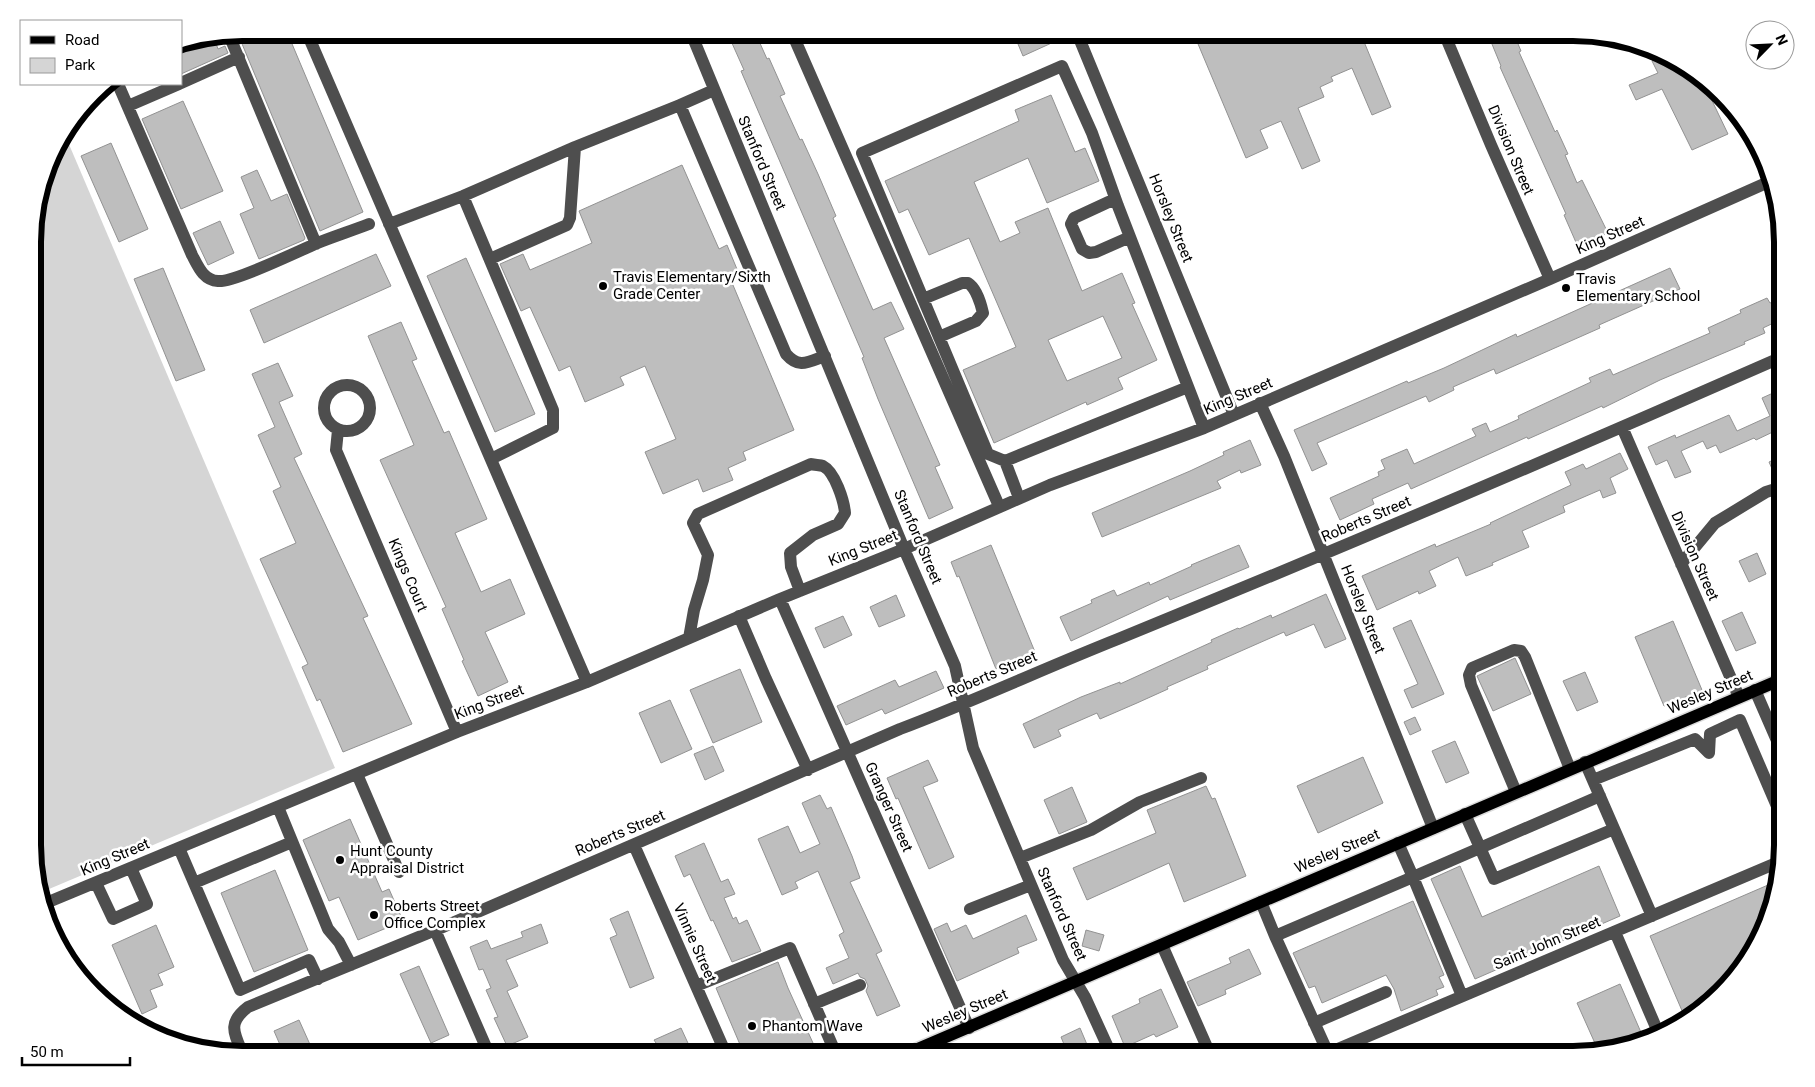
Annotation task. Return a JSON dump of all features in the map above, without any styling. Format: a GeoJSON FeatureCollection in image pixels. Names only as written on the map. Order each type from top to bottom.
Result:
{"type":"FeatureCollection","features":[{"type":"Feature","properties":{"kind":"main road","name":"Wesley Street"},"geometry":{"type":"LineString","coordinates":[[925,1046],[1774,682]]}},
{"type":"Feature","properties":{"kind":"street"},"geometry":{"type":"LineString","coordinates":[[311,41],[587,682]]}},
{"type":"Feature","properties":{"kind":"street","name":"Stanford Street"},"geometry":{"type":"LineString","coordinates":[[694,41],[904,549],[955,666],[973,748],[1063,960],[1085,997],[1107,1046]]}},
{"type":"Feature","properties":{"kind":"street"},"geometry":{"type":"LineString","coordinates":[[796,41],[998,506]]}},
{"type":"Feature","properties":{"kind":"street","name":"Horsley Street"},"geometry":{"type":"LineString","coordinates":[[1081,41],[1234,415]]}},
{"type":"Feature","properties":{"kind":"street","name":"Division Street"},"geometry":{"type":"LineString","coordinates":[[1448,41],[1490,145],[1550,279]]}},
{"type":"Feature","properties":{"kind":"street"},"geometry":{"type":"LineString","coordinates":[[232,42],[316,244]]}},
{"type":"Feature","properties":{"kind":"street"},"geometry":{"type":"LineString","coordinates":[[182,82],[239,58]]}},
{"type":"Feature","properties":{"kind":"street"},"geometry":{"type":"LineString","coordinates":[[1188,387],[1005,460],[988,454],[862,154],[1062,66],[1092,133],[1115,199],[1204,428]]}},
{"type":"Feature","properties":{"kind":"street"},"geometry":{"type":"LineString","coordinates":[[118,85],[192,255],[201,272],[205,275],[218,281],[227,280],[369,224]]}},
{"type":"Feature","properties":{"kind":"street"},"geometry":{"type":"LineString","coordinates":[[128,106],[175,85]]}},
{"type":"Feature","properties":{"kind":"street"},"geometry":{"type":"LineString","coordinates":[[389,224],[463,196],[575,147],[714,90]]}},
{"type":"Feature","properties":{"kind":"street"},"geometry":{"type":"LineString","coordinates":[[680,105],[786,354],[792,362],[799,364],[824,356]]}},
{"type":"Feature","properties":{"kind":"street"},"geometry":{"type":"LineString","coordinates":[[490,260],[567,225],[570,218],[575,147]]}},
{"type":"Feature","properties":{"kind":"street","name":"King Street"},"geometry":{"type":"LineString","coordinates":[[50,902],[457,732],[587,682],[739,616],[904,549],[998,506],[1204,428],[1550,279],[1765,183]]}},
{"type":"Feature","properties":{"kind":"street"},"geometry":{"type":"LineString","coordinates":[[463,196],[554,410],[553,428],[491,459]]}},
{"type":"Feature","properties":{"kind":"street"},"geometry":{"type":"LineString","coordinates":[[1115,199],[1074,218],[1071,224],[1082,249],[1089,253],[1096,252],[1130,237]]}},
{"type":"Feature","properties":{"kind":"street"},"geometry":{"type":"LineString","coordinates":[[923,299],[962,283],[968,283],[972,286],[982,307],[983,314],[976,321],[939,337]]}},
{"type":"Feature","properties":{"kind":"street","name":"Roberts Street"},"geometry":{"type":"LineString","coordinates":[[240,1046],[236,1037],[234,1021],[248,1007],[435,930],[900,729],[963,705],[1093,649],[1324,555],[1774,360]]}},
{"type":"Feature","properties":{"kind":"street","name":"Horsley Street"},"geometry":{"type":"LineString","coordinates":[[1260,404],[1284,456],[1433,828]]}},
{"type":"Feature","properties":{"kind":"street","name":"Division Street"},"geometry":{"type":"LineString","coordinates":[[1622,427],[1739,697]]}},
{"type":"Feature","properties":{"kind":"street","name":"Kings Court"},"geometry":{"type":"LineString","coordinates":[[338,430],[336,450],[457,732]]}},
{"type":"Feature","properties":{"kind":"street"},"geometry":{"type":"LineString","coordinates":[[1005,460],[1019,498]]}},
{"type":"Feature","properties":{"kind":"street"},"geometry":{"type":"LineString","coordinates":[[689,638],[694,610],[704,580],[708,555],[693,523],[698,514],[811,464],[823,466],[832,476],[844,503],[845,513],[838,524],[813,535],[790,553],[791,567],[800,591]]}},
{"type":"Feature","properties":{"kind":"street"},"geometry":{"type":"LineString","coordinates":[[1681,564],[1715,523],[1766,492],[1774,490]]}},
{"type":"Feature","properties":{"kind":"street","name":"Granger Street"},"geometry":{"type":"LineString","coordinates":[[780,599],[969,1028]]}},
{"type":"Feature","properties":{"kind":"street"},"geometry":{"type":"LineString","coordinates":[[739,616],[808,770]]}},
{"type":"Feature","properties":{"kind":"street"},"geometry":{"type":"LineString","coordinates":[[1516,792],[1471,685],[1469,675],[1472,668],[1514,650],[1521,651],[1525,657],[1570,769]]}},
{"type":"Feature","properties":{"kind":"street"},"geometry":{"type":"LineString","coordinates":[[1755,690],[1774,733]]}},
{"type":"Feature","properties":{"kind":"street"},"geometry":{"type":"LineString","coordinates":[[1593,780],[1695,739],[1708,753],[1710,734],[1740,720],[1774,799]]}},
{"type":"Feature","properties":{"kind":"street"},"geometry":{"type":"LineString","coordinates":[[1585,762],[1652,916]]}},
{"type":"Feature","properties":{"kind":"street"},"geometry":{"type":"LineString","coordinates":[[357,774],[399,872]]}},
{"type":"Feature","properties":{"kind":"street"},"geometry":{"type":"LineString","coordinates":[[1020,858],[1091,830],[1140,802],[1201,778]]}},
{"type":"Feature","properties":{"kind":"street"},"geometry":{"type":"LineString","coordinates":[[1275,936],[1600,796]]}},
{"type":"Feature","properties":{"kind":"street"},"geometry":{"type":"LineString","coordinates":[[278,807],[328,929],[340,942],[351,965]]}},
{"type":"Feature","properties":{"kind":"street"},"geometry":{"type":"LineString","coordinates":[[1465,814],[1494,879],[1614,829]]}},
{"type":"Feature","properties":{"kind":"street"},"geometry":{"type":"LineString","coordinates":[[194,883],[292,842]]}},
{"type":"Feature","properties":{"kind":"street"},"geometry":{"type":"LineString","coordinates":[[1398,843],[1462,996]]}},
{"type":"Feature","properties":{"kind":"street","name":"Vinnie Street"},"geometry":{"type":"LineString","coordinates":[[634,845],[722,1046]]}},
{"type":"Feature","properties":{"kind":"street"},"geometry":{"type":"LineString","coordinates":[[179,848],[240,990],[309,960],[318,979]]}},
{"type":"Feature","properties":{"kind":"street","name":"Saint John Street"},"geometry":{"type":"LineString","coordinates":[[1346,1046],[1772,865]]}},
{"type":"Feature","properties":{"kind":"street"},"geometry":{"type":"LineString","coordinates":[[96,883],[113,919],[147,904],[131,868]]}},
{"type":"Feature","properties":{"kind":"street"},"geometry":{"type":"LineString","coordinates":[[970,909],[1031,885]]}},
{"type":"Feature","properties":{"kind":"street"},"geometry":{"type":"LineString","coordinates":[[1260,902],[1324,1046]]}},
{"type":"Feature","properties":{"kind":"street"},"geometry":{"type":"LineString","coordinates":[[435,930],[486,1046]]}},
{"type":"Feature","properties":{"kind":"street"},"geometry":{"type":"LineString","coordinates":[[1615,932],[1656,1027]]}},
{"type":"Feature","properties":{"kind":"street"},"geometry":{"type":"LineString","coordinates":[[1162,945],[1206,1046]]}},
{"type":"Feature","properties":{"kind":"street"},"geometry":{"type":"LineString","coordinates":[[696,986],[790,948],[832,1046]]}},
{"type":"Feature","properties":{"kind":"street"},"geometry":{"type":"LineString","coordinates":[[814,1004],[860,985]]}},
{"type":"Feature","properties":{"kind":"street"},"geometry":{"type":"LineString","coordinates":[[1314,1023],[1386,992]]}},
{"type":"Feature","properties":{"kind":"green space"},"geometry":{"type":"Polygon","coordinates":[[[68,142],[335,768],[46,890],[41,845],[41,242],[48,190],[68,142]]]}},
{"type":"Feature","properties":{"kind":"building"},"geometry":{"type":"Polygon","coordinates":[[[241,41],[291,41],[363,212],[320,231],[241,41]]]}},
{"type":"Feature","properties":{"kind":"building"},"geometry":{"type":"Polygon","coordinates":[[[731,41],[759,41],[785,94],[780,96],[818,174],[836,216],[833,218],[873,310],[891,302],[904,329],[884,338],[940,465],[935,467],[953,508],[929,519],[878,399],[862,358],[864,357],[741,71],[744,70],[731,41]]]}},
{"type":"Feature","properties":{"kind":"building"},"geometry":{"type":"Polygon","coordinates":[[[1017,41],[1056,41],[1023,56],[1017,41]]]}},
{"type":"Feature","properties":{"kind":"building"},"geometry":{"type":"Polygon","coordinates":[[[1197,41],[1364,41],[1391,107],[1372,115],[1352,68],[1331,77],[1333,81],[1320,87],[1324,97],[1298,108],[1320,161],[1302,169],[1281,121],[1260,130],[1268,148],[1246,158],[1197,41]]]}},
{"type":"Feature","properties":{"kind":"building"},"geometry":{"type":"Polygon","coordinates":[[[1491,41],[1517,41],[1521,51],[1519,52],[1555,132],[1557,130],[1568,154],[1565,155],[1577,183],[1582,180],[1608,233],[1578,247],[1564,215],[1566,214],[1491,41]]]}},
{"type":"Feature","properties":{"kind":"building"},"geometry":{"type":"Polygon","coordinates":[[[216,43],[218,49],[225,46],[228,53],[182,74],[182,51],[216,43]]]}},
{"type":"Feature","properties":{"kind":"building"},"geometry":{"type":"Polygon","coordinates":[[[1656,59],[1673,68],[1709,95],[1728,134],[1692,150],[1662,89],[1636,100],[1629,85],[1658,73],[1652,61],[1656,59]]]}},
{"type":"Feature","properties":{"kind":"building"},"geometry":{"type":"Polygon","coordinates":[[[1051,95],[1075,152],[1085,148],[1099,181],[1047,203],[1028,158],[974,182],[1000,242],[1020,233],[1015,222],[1048,208],[1082,291],[1122,273],[1135,303],[1132,304],[1157,360],[1118,378],[1123,389],[1087,405],[1086,402],[994,443],[963,370],[1016,347],[969,238],[929,255],[908,209],[899,213],[885,181],[1019,121],[1015,110],[1051,95]],[[1103,316],[1048,340],[1067,381],[1122,358],[1103,316]]]}},
{"type":"Feature","properties":{"kind":"building"},"geometry":{"type":"Polygon","coordinates":[[[183,101],[223,191],[181,209],[142,119],[183,101]]]}},
{"type":"Feature","properties":{"kind":"building"},"geometry":{"type":"Polygon","coordinates":[[[111,143],[148,229],[119,242],[81,156],[111,143]]]}},
{"type":"Feature","properties":{"kind":"building"},"geometry":{"type":"Polygon","coordinates":[[[682,165],[719,249],[727,245],[739,274],[730,278],[794,430],[743,452],[746,460],[728,468],[733,480],[703,492],[698,479],[663,494],[645,452],[676,439],[645,366],[620,377],[624,385],[585,402],[570,366],[559,371],[530,307],[521,311],[500,264],[523,254],[530,270],[592,243],[579,211],[682,165]]]}},
{"type":"Feature","properties":{"kind":"building"},"geometry":{"type":"Polygon","coordinates":[[[257,170],[271,201],[287,194],[305,238],[259,259],[240,214],[254,208],[241,177],[257,170]]]}},
{"type":"Feature","properties":{"kind":"building"},"geometry":{"type":"Polygon","coordinates":[[[220,221],[234,253],[208,265],[193,233],[220,221]]]}},
{"type":"Feature","properties":{"kind":"building"},"geometry":{"type":"Polygon","coordinates":[[[376,254],[391,286],[264,343],[250,310],[376,254]]]}},
{"type":"Feature","properties":{"kind":"building"},"geometry":{"type":"Polygon","coordinates":[[[466,258],[535,414],[495,432],[427,276],[466,258]]]}},
{"type":"Feature","properties":{"kind":"building"},"geometry":{"type":"Polygon","coordinates":[[[163,268],[205,370],[176,381],[134,279],[163,268]]]}},
{"type":"Feature","properties":{"kind":"building"},"geometry":{"type":"Polygon","coordinates":[[[1670,268],[1680,289],[1599,325],[1600,328],[1496,374],[1494,369],[1453,387],[1454,390],[1429,402],[1426,396],[1317,443],[1327,464],[1312,471],[1294,430],[1407,381],[1408,383],[1444,368],[1516,334],[1517,337],[1670,268]]]}},
{"type":"Feature","properties":{"kind":"building"},"geometry":{"type":"Polygon","coordinates":[[[1767,298],[1770,303],[1774,302],[1774,323],[1763,328],[1765,333],[1744,342],[1745,344],[1660,380],[1603,408],[1602,406],[1528,439],[1527,437],[1411,489],[1408,483],[1372,499],[1374,504],[1340,520],[1330,498],[1379,476],[1378,472],[1385,469],[1381,460],[1407,449],[1414,464],[1476,436],[1472,429],[1486,423],[1490,432],[1519,419],[1518,416],[1591,382],[1589,378],[1610,369],[1613,375],[1710,333],[1708,328],[1741,313],[1740,310],[1767,298]]]}},
{"type":"Feature","properties":{"kind":"building"},"geometry":{"type":"Polygon","coordinates":[[[401,322],[417,359],[412,361],[444,433],[449,431],[487,519],[455,533],[481,592],[510,579],[525,614],[485,632],[508,682],[478,696],[442,609],[446,607],[380,460],[414,445],[368,336],[401,322]]]}},
{"type":"Feature","properties":{"kind":"building"},"geometry":{"type":"Polygon","coordinates":[[[278,363],[293,396],[279,402],[302,454],[294,458],[368,616],[363,618],[412,724],[343,752],[320,699],[317,701],[302,667],[308,664],[260,559],[296,543],[273,491],[281,487],[258,435],[275,427],[252,374],[278,363]]]}},
{"type":"Feature","properties":{"kind":"building"},"geometry":{"type":"Polygon","coordinates":[[[1774,393],[1774,431],[1720,453],[1716,445],[1707,449],[1703,441],[1681,451],[1691,472],[1675,478],[1667,460],[1656,465],[1648,447],[1675,435],[1676,438],[1729,415],[1737,431],[1770,416],[1762,398],[1774,393]]]}},
{"type":"Feature","properties":{"kind":"building"},"geometry":{"type":"Polygon","coordinates":[[[1250,440],[1261,465],[1241,473],[1240,470],[1217,481],[1221,488],[1102,537],[1092,513],[1190,471],[1224,455],[1223,452],[1250,440]]]}},
{"type":"Feature","properties":{"kind":"building"},"geometry":{"type":"Polygon","coordinates":[[[1620,453],[1628,469],[1610,478],[1616,493],[1603,498],[1600,490],[1563,506],[1565,512],[1522,531],[1529,547],[1492,563],[1493,565],[1466,576],[1458,557],[1429,571],[1436,586],[1419,594],[1418,591],[1377,610],[1362,576],[1435,544],[1436,547],[1491,524],[1571,485],[1565,472],[1583,464],[1586,469],[1620,453]]]}},
{"type":"Feature","properties":{"kind":"building"},"geometry":{"type":"Polygon","coordinates":[[[1774,460],[1774,473],[1769,462],[1774,460]]]}},
{"type":"Feature","properties":{"kind":"building"},"geometry":{"type":"Polygon","coordinates":[[[991,545],[1035,652],[996,669],[959,576],[957,577],[951,562],[991,545]]]}},
{"type":"Feature","properties":{"kind":"building"},"geometry":{"type":"Polygon","coordinates":[[[1239,545],[1249,567],[1170,600],[1168,596],[1071,641],[1060,617],[1092,603],[1091,600],[1114,590],[1117,596],[1149,582],[1150,585],[1239,545]]]}},
{"type":"Feature","properties":{"kind":"building"},"geometry":{"type":"Polygon","coordinates":[[[1757,553],[1766,574],[1749,582],[1739,561],[1757,553]]]}},
{"type":"Feature","properties":{"kind":"building"},"geometry":{"type":"Polygon","coordinates":[[[1326,594],[1346,639],[1325,648],[1314,624],[1286,636],[1284,632],[1207,666],[1208,669],[1137,703],[1100,719],[1097,713],[1058,730],[1061,736],[1034,748],[1023,724],[1081,697],[1120,682],[1120,684],[1212,642],[1211,640],[1238,628],[1271,615],[1272,618],[1326,594]]]}},
{"type":"Feature","properties":{"kind":"building"},"geometry":{"type":"Polygon","coordinates":[[[896,595],[905,616],[879,627],[870,607],[896,595]]]}},
{"type":"Feature","properties":{"kind":"building"},"geometry":{"type":"Polygon","coordinates":[[[1742,612],[1756,643],[1736,651],[1722,621],[1742,612]]]}},
{"type":"Feature","properties":{"kind":"building"},"geometry":{"type":"Polygon","coordinates":[[[843,616],[852,635],[824,648],[815,628],[843,616]]]}},
{"type":"Feature","properties":{"kind":"building"},"geometry":{"type":"Polygon","coordinates":[[[1411,620],[1444,694],[1412,708],[1404,690],[1418,684],[1393,628],[1411,620]]]}},
{"type":"Feature","properties":{"kind":"building"},"geometry":{"type":"Polygon","coordinates":[[[1673,621],[1702,690],[1664,706],[1635,637],[1673,621]]]}},
{"type":"Feature","properties":{"kind":"building"},"geometry":{"type":"Polygon","coordinates":[[[1515,658],[1531,694],[1493,711],[1477,676],[1515,658]]]}},
{"type":"Feature","properties":{"kind":"building"},"geometry":{"type":"Polygon","coordinates":[[[740,669],[762,722],[713,743],[690,690],[740,669]]]}},
{"type":"Feature","properties":{"kind":"building"},"geometry":{"type":"Polygon","coordinates":[[[936,671],[944,688],[885,714],[882,709],[846,725],[837,706],[895,680],[899,687],[936,671]]]}},
{"type":"Feature","properties":{"kind":"building"},"geometry":{"type":"Polygon","coordinates":[[[1585,672],[1598,702],[1577,711],[1563,681],[1585,672]]]}},
{"type":"Feature","properties":{"kind":"building"},"geometry":{"type":"Polygon","coordinates":[[[670,700],[692,749],[661,763],[639,713],[670,700]]]}},
{"type":"Feature","properties":{"kind":"building"},"geometry":{"type":"Polygon","coordinates":[[[1415,717],[1421,730],[1410,735],[1404,722],[1415,717]]]}},
{"type":"Feature","properties":{"kind":"building"},"geometry":{"type":"Polygon","coordinates":[[[1455,741],[1469,773],[1446,783],[1432,751],[1455,741]]]}},
{"type":"Feature","properties":{"kind":"building"},"geometry":{"type":"Polygon","coordinates":[[[713,746],[724,771],[705,780],[694,754],[713,746]]]}},
{"type":"Feature","properties":{"kind":"building"},"geometry":{"type":"Polygon","coordinates":[[[1363,757],[1383,803],[1318,833],[1297,786],[1363,757]]]}},
{"type":"Feature","properties":{"kind":"building"},"geometry":{"type":"Polygon","coordinates":[[[928,760],[938,781],[923,787],[954,857],[929,869],[898,798],[896,799],[887,778],[928,760]]]}},
{"type":"Feature","properties":{"kind":"building"},"geometry":{"type":"Polygon","coordinates":[[[1206,786],[1212,799],[1215,798],[1246,876],[1184,902],[1169,863],[1087,900],[1073,868],[1156,833],[1147,810],[1206,786]]]}},
{"type":"Feature","properties":{"kind":"building"},"geometry":{"type":"Polygon","coordinates":[[[1072,787],[1087,822],[1059,834],[1044,800],[1072,787]]]}},
{"type":"Feature","properties":{"kind":"building"},"geometry":{"type":"Polygon","coordinates":[[[820,795],[827,809],[831,807],[852,856],[860,878],[850,882],[882,951],[876,954],[900,1006],[877,1016],[866,991],[868,986],[865,979],[860,977],[858,973],[833,984],[826,968],[849,958],[839,935],[844,932],[818,871],[795,882],[798,888],[782,895],[758,839],[788,826],[800,853],[820,844],[802,803],[820,795]]]}},
{"type":"Feature","properties":{"kind":"building","name":"Hunt County Appraisal District"},"geometry":{"type":"Polygon","coordinates":[[[350,819],[382,892],[389,889],[403,921],[358,940],[339,897],[329,901],[303,840],[350,819]]]}},
{"type":"Feature","properties":{"kind":"building"},"geometry":{"type":"Polygon","coordinates":[[[704,843],[721,882],[728,879],[735,894],[724,898],[733,919],[736,917],[739,924],[747,920],[761,951],[732,962],[690,874],[684,877],[675,856],[704,843]]]}},
{"type":"Feature","properties":{"kind":"building"},"geometry":{"type":"Polygon","coordinates":[[[1460,866],[1482,917],[1599,866],[1620,916],[1475,979],[1431,879],[1460,866]]]}},
{"type":"Feature","properties":{"kind":"building"},"geometry":{"type":"Polygon","coordinates":[[[275,870],[308,950],[254,972],[221,893],[275,870]]]}},
{"type":"Feature","properties":{"kind":"building"},"geometry":{"type":"Polygon","coordinates":[[[1770,884],[1753,934],[1740,956],[1715,987],[1683,1013],[1650,936],[1770,884]]]}},
{"type":"Feature","properties":{"kind":"building"},"geometry":{"type":"Polygon","coordinates":[[[1413,901],[1444,975],[1439,977],[1444,987],[1436,990],[1438,995],[1401,1011],[1394,989],[1386,975],[1322,1003],[1315,986],[1309,988],[1293,953],[1413,901]]]}},
{"type":"Feature","properties":{"kind":"building"},"geometry":{"type":"Polygon","coordinates":[[[628,911],[654,978],[630,988],[610,938],[617,935],[610,919],[628,911]]]}},
{"type":"Feature","properties":{"kind":"building"},"geometry":{"type":"Polygon","coordinates":[[[1026,915],[1037,940],[1017,948],[1019,953],[957,981],[934,929],[947,923],[951,932],[966,925],[973,939],[1026,915]]]}},
{"type":"Feature","properties":{"kind":"building"},"geometry":{"type":"Polygon","coordinates":[[[541,924],[548,943],[506,960],[518,986],[507,991],[528,1037],[507,1046],[494,1018],[498,1017],[486,990],[491,988],[483,969],[479,970],[470,947],[487,940],[491,949],[523,937],[521,932],[541,924]]]}},
{"type":"Feature","properties":{"kind":"building"},"geometry":{"type":"Polygon","coordinates":[[[156,925],[174,967],[158,974],[163,985],[150,990],[157,1007],[142,1014],[112,945],[156,925]]]}},
{"type":"Feature","properties":{"kind":"building"},"geometry":{"type":"Polygon","coordinates":[[[1086,930],[1104,935],[1099,951],[1082,946],[1086,930]]]}},
{"type":"Feature","properties":{"kind":"building"},"geometry":{"type":"Polygon","coordinates":[[[1249,949],[1261,974],[1225,990],[1226,994],[1198,1006],[1187,982],[1231,963],[1229,958],[1249,949]]]}},
{"type":"Feature","properties":{"kind":"building","name":"Phantom Wave"},"geometry":{"type":"Polygon","coordinates":[[[778,962],[814,1046],[741,1046],[716,988],[778,962]]]}},
{"type":"Feature","properties":{"kind":"building"},"geometry":{"type":"Polygon","coordinates":[[[419,966],[449,1035],[431,1043],[400,974],[419,966]]]}},
{"type":"Feature","properties":{"kind":"building"},"geometry":{"type":"Polygon","coordinates":[[[1620,984],[1641,1033],[1625,1039],[1595,1044],[1577,1003],[1620,984]]]}},
{"type":"Feature","properties":{"kind":"building"},"geometry":{"type":"Polygon","coordinates":[[[1161,989],[1178,1027],[1156,1037],[1154,1034],[1125,1046],[1112,1016],[1140,1003],[1139,999],[1161,989]]]}},
{"type":"Feature","properties":{"kind":"building"},"geometry":{"type":"Polygon","coordinates":[[[299,1020],[311,1046],[281,1046],[274,1031],[299,1020]]]}},
{"type":"Feature","properties":{"kind":"building"},"geometry":{"type":"Polygon","coordinates":[[[681,1028],[689,1046],[649,1046],[656,1043],[654,1040],[681,1028]]]}},
{"type":"Feature","properties":{"kind":"building"},"geometry":{"type":"Polygon","coordinates":[[[1080,1028],[1088,1046],[1065,1046],[1061,1037],[1080,1028]]]}},
{"type":"Feature","properties":{"kind":"place","name":"Travis Elementary/Sixth Grade Center"},"geometry":{"type":"Point","coordinates":[603,286]}},
{"type":"Feature","properties":{"kind":"place","name":"Travis Elementary School"},"geometry":{"type":"Point","coordinates":[1566,288]}},
{"type":"Feature","properties":{"kind":"place","name":"Hunt County Appraisal District"},"geometry":{"type":"Point","coordinates":[340,860]}},
{"type":"Feature","properties":{"kind":"place","name":"Roberts Street Office Complex"},"geometry":{"type":"Point","coordinates":[374,915]}},
{"type":"Feature","properties":{"kind":"place","name":"Phantom Wave"},"geometry":{"type":"Point","coordinates":[752,1026]}}]}
